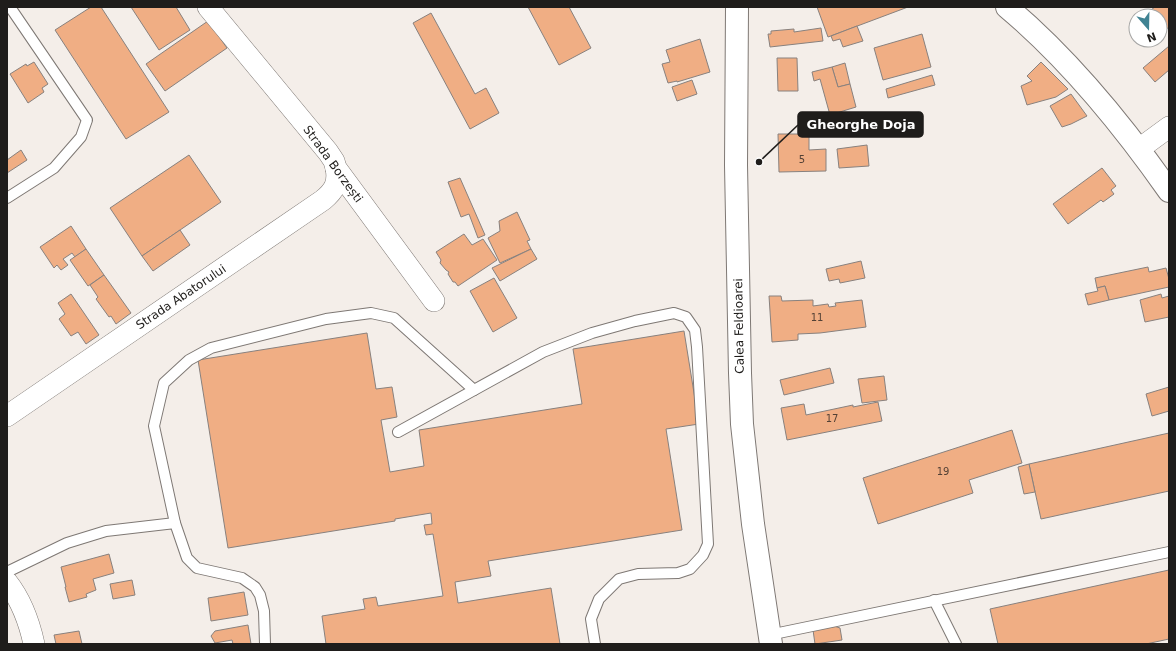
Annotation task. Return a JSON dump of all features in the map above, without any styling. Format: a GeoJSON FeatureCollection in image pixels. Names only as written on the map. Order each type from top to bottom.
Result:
{"type":"FeatureCollection","features":[{"type":"Feature","properties":{"kind":"main road","name":"Calea Feldioarei"},"geometry":{"type":"LineString","coordinates":[[737,7],[736,164],[740,387],[747,474],[770,640]]}},
{"type":"Feature","properties":{"kind":"main road"},"geometry":{"type":"LineString","coordinates":[[1007,7],[1025,22],[1084,81],[1139,149],[1169,191]]}},
{"type":"Feature","properties":{"kind":"street","name":"Strada Borzești"},"geometry":{"type":"LineString","coordinates":[[208,7],[328,152],[336,168],[434,301]]}},
{"type":"Feature","properties":{"kind":"street","name":"Strada Borzești"},"geometry":{"type":"LineString","coordinates":[[221,7],[228,30]]}},
{"type":"Feature","properties":{"kind":"street"},"geometry":{"type":"LineString","coordinates":[[1139,149],[1169,127]]}},
{"type":"Feature","properties":{"kind":"street","name":"Strada Abatorului"},"geometry":{"type":"LineString","coordinates":[[7,416],[323,200],[332,193],[337,184],[338,176],[336,168]]}},
{"type":"Feature","properties":{"kind":"street"},"geometry":{"type":"LineString","coordinates":[[7,582],[18,597],[26,614],[34,644]]}},
{"type":"Feature","properties":{"kind":"lane"},"geometry":{"type":"LineString","coordinates":[[7,198],[54,168],[81,137],[87,120],[10,7]]}},
{"type":"Feature","properties":{"kind":"lane"},"geometry":{"type":"LineString","coordinates":[[265,644],[264,611],[260,595],[255,587],[242,578],[197,568],[187,558],[176,523],[154,426],[164,383],[189,360],[211,348],[326,319],[371,313],[394,318],[474,390]]}},
{"type":"Feature","properties":{"kind":"lane"},"geometry":{"type":"LineString","coordinates":[[398,432],[543,352],[592,332],[674,313],[686,317],[695,330],[697,347],[708,544],[703,555],[690,569],[678,573],[638,574],[619,579],[599,599],[591,619],[595,644]]}},
{"type":"Feature","properties":{"kind":"lane"},"geometry":{"type":"LineString","coordinates":[[7,572],[67,543],[106,530],[176,523]]}},
{"type":"Feature","properties":{"kind":"lane"},"geometry":{"type":"LineString","coordinates":[[770,640],[934,600],[1169,552]]}},
{"type":"Feature","properties":{"kind":"lane"},"geometry":{"type":"LineString","coordinates":[[934,600],[956,644]]}},
{"type":"Feature","properties":{"kind":"building"},"geometry":{"type":"Polygon","coordinates":[[[91,7],[101,7],[169,112],[126,139],[55,30],[91,7]]]}},
{"type":"Feature","properties":{"kind":"building"},"geometry":{"type":"Polygon","coordinates":[[[131,7],[176,7],[190,30],[159,50],[131,7]]]}},
{"type":"Feature","properties":{"kind":"building"},"geometry":{"type":"Polygon","coordinates":[[[528,7],[569,7],[591,48],[559,65],[528,7]]]}},
{"type":"Feature","properties":{"kind":"building"},"geometry":{"type":"Polygon","coordinates":[[[817,7],[908,7],[828,37],[817,7]]]}},
{"type":"Feature","properties":{"kind":"building"},"geometry":{"type":"Polygon","coordinates":[[[1169,7],[1168,28],[1168,8],[1154,8],[1169,7]]]}},
{"type":"Feature","properties":{"kind":"building"},"geometry":{"type":"Polygon","coordinates":[[[431,13],[475,94],[486,88],[499,113],[470,129],[413,23],[431,13]]]}},
{"type":"Feature","properties":{"kind":"building"},"geometry":{"type":"Polygon","coordinates":[[[208,21],[227,48],[165,91],[146,64],[208,21]]]}},
{"type":"Feature","properties":{"kind":"building"},"geometry":{"type":"Polygon","coordinates":[[[857,26],[863,41],[843,47],[840,39],[833,41],[831,36],[857,26]]]}},
{"type":"Feature","properties":{"kind":"building"},"geometry":{"type":"Polygon","coordinates":[[[821,28],[823,41],[770,47],[768,34],[771,34],[771,31],[794,29],[794,32],[821,28]]]}},
{"type":"Feature","properties":{"kind":"building"},"geometry":{"type":"Polygon","coordinates":[[[922,34],[931,67],[883,80],[874,48],[922,34]]]}},
{"type":"Feature","properties":{"kind":"building"},"geometry":{"type":"Polygon","coordinates":[[[700,39],[710,72],[677,82],[668,83],[662,64],[670,62],[666,50],[700,39]]]}},
{"type":"Feature","properties":{"kind":"building"},"geometry":{"type":"Polygon","coordinates":[[[1169,46],[1169,70],[1155,82],[1143,68],[1169,46]]]}},
{"type":"Feature","properties":{"kind":"building"},"geometry":{"type":"Polygon","coordinates":[[[777,58],[797,58],[798,91],[778,91],[777,58]]]}},
{"type":"Feature","properties":{"kind":"building"},"geometry":{"type":"Polygon","coordinates":[[[34,62],[48,84],[42,88],[44,92],[28,103],[10,74],[26,64],[27,66],[34,62]]]}},
{"type":"Feature","properties":{"kind":"building"},"geometry":{"type":"Polygon","coordinates":[[[1041,62],[1068,89],[1056,97],[1027,105],[1021,86],[1032,81],[1027,76],[1041,62]]]}},
{"type":"Feature","properties":{"kind":"building"},"geometry":{"type":"Polygon","coordinates":[[[845,63],[850,84],[838,87],[832,67],[845,63]]]}},
{"type":"Feature","properties":{"kind":"building"},"geometry":{"type":"Polygon","coordinates":[[[832,67],[838,87],[850,84],[856,107],[830,115],[820,79],[814,81],[812,72],[832,67]]]}},
{"type":"Feature","properties":{"kind":"building"},"geometry":{"type":"Polygon","coordinates":[[[932,75],[935,85],[888,98],[886,89],[932,75]]]}},
{"type":"Feature","properties":{"kind":"building"},"geometry":{"type":"Polygon","coordinates":[[[692,80],[697,94],[677,101],[672,87],[692,80]]]}},
{"type":"Feature","properties":{"kind":"building"},"geometry":{"type":"Polygon","coordinates":[[[1071,94],[1087,116],[1062,127],[1050,106],[1071,94]]]}},
{"type":"Feature","properties":{"kind":"building"},"geometry":{"type":"Polygon","coordinates":[[[778,134],[809,134],[809,150],[826,149],[826,171],[779,172],[778,134]]]}},
{"type":"Feature","properties":{"kind":"building"},"geometry":{"type":"Polygon","coordinates":[[[867,145],[869,166],[839,168],[837,149],[867,145]]]}},
{"type":"Feature","properties":{"kind":"building"},"geometry":{"type":"Polygon","coordinates":[[[21,150],[27,160],[7,173],[7,160],[21,150]]]}},
{"type":"Feature","properties":{"kind":"building"},"geometry":{"type":"Polygon","coordinates":[[[189,155],[221,202],[142,256],[110,208],[189,155]]]}},
{"type":"Feature","properties":{"kind":"building"},"geometry":{"type":"Polygon","coordinates":[[[1102,168],[1116,186],[1111,190],[1114,194],[1103,202],[1101,200],[1068,224],[1053,204],[1102,168]]]}},
{"type":"Feature","properties":{"kind":"building"},"geometry":{"type":"Polygon","coordinates":[[[460,178],[485,235],[478,238],[469,214],[461,217],[448,182],[460,178]]]}},
{"type":"Feature","properties":{"kind":"building"},"geometry":{"type":"Polygon","coordinates":[[[517,212],[530,240],[527,241],[531,249],[500,263],[488,238],[500,231],[499,221],[517,212]]]}},
{"type":"Feature","properties":{"kind":"building"},"geometry":{"type":"Polygon","coordinates":[[[71,226],[86,249],[75,257],[72,253],[63,259],[68,265],[61,270],[57,265],[54,268],[40,247],[71,226]]]}},
{"type":"Feature","properties":{"kind":"building"},"geometry":{"type":"Polygon","coordinates":[[[180,230],[190,245],[153,271],[142,256],[180,230]]]}},
{"type":"Feature","properties":{"kind":"building"},"geometry":{"type":"Polygon","coordinates":[[[464,234],[472,245],[483,239],[497,260],[458,286],[455,282],[453,282],[448,274],[449,272],[440,263],[441,260],[436,252],[464,234]]]}},
{"type":"Feature","properties":{"kind":"building"},"geometry":{"type":"Polygon","coordinates":[[[86,249],[104,275],[88,286],[70,260],[86,249]]]}},
{"type":"Feature","properties":{"kind":"building"},"geometry":{"type":"Polygon","coordinates":[[[531,249],[537,259],[500,281],[492,268],[531,249]]]}},
{"type":"Feature","properties":{"kind":"building"},"geometry":{"type":"Polygon","coordinates":[[[861,261],[865,278],[840,283],[839,279],[829,281],[826,269],[861,261]]]}},
{"type":"Feature","properties":{"kind":"building"},"geometry":{"type":"Polygon","coordinates":[[[1148,267],[1149,272],[1166,268],[1169,279],[1169,287],[1109,300],[1105,286],[1097,288],[1095,278],[1148,267]]]}},
{"type":"Feature","properties":{"kind":"building"},"geometry":{"type":"Polygon","coordinates":[[[104,275],[131,313],[116,324],[96,299],[98,297],[90,285],[104,275]]]}},
{"type":"Feature","properties":{"kind":"building"},"geometry":{"type":"Polygon","coordinates":[[[494,278],[517,318],[493,332],[470,291],[494,278]]]}},
{"type":"Feature","properties":{"kind":"building"},"geometry":{"type":"Polygon","coordinates":[[[1105,286],[1109,300],[1088,305],[1085,294],[1098,291],[1097,288],[1105,286]]]}},
{"type":"Feature","properties":{"kind":"building"},"geometry":{"type":"Polygon","coordinates":[[[71,294],[99,335],[86,344],[78,332],[71,336],[59,319],[65,314],[58,303],[71,294]]]}},
{"type":"Feature","properties":{"kind":"building"},"geometry":{"type":"Polygon","coordinates":[[[1161,294],[1162,298],[1169,296],[1169,317],[1145,322],[1140,300],[1161,294]]]}},
{"type":"Feature","properties":{"kind":"building"},"geometry":{"type":"Polygon","coordinates":[[[769,296],[781,296],[782,301],[813,300],[813,306],[828,304],[829,307],[836,306],[835,303],[862,300],[866,327],[820,333],[798,334],[798,340],[772,342],[769,296]]]}},
{"type":"Feature","properties":{"kind":"building"},"geometry":{"type":"Polygon","coordinates":[[[684,331],[699,424],[666,429],[682,530],[488,561],[491,576],[455,582],[458,603],[551,588],[560,644],[326,644],[322,616],[365,609],[363,599],[376,597],[378,606],[443,596],[433,534],[426,535],[424,525],[432,524],[431,513],[395,519],[395,521],[228,548],[198,360],[367,333],[376,389],[392,387],[397,417],[381,420],[390,472],[424,466],[419,430],[582,404],[573,349],[684,331]]]}},
{"type":"Feature","properties":{"kind":"building"},"geometry":{"type":"Polygon","coordinates":[[[830,368],[834,383],[784,395],[780,380],[830,368]]]}},
{"type":"Feature","properties":{"kind":"building"},"geometry":{"type":"Polygon","coordinates":[[[884,376],[887,400],[862,403],[858,379],[884,376]]]}},
{"type":"Feature","properties":{"kind":"building"},"geometry":{"type":"Polygon","coordinates":[[[1169,387],[1169,411],[1152,416],[1146,394],[1169,387]]]}},
{"type":"Feature","properties":{"kind":"building"},"geometry":{"type":"Polygon","coordinates":[[[878,402],[882,421],[787,440],[781,408],[804,404],[806,415],[853,405],[853,407],[878,402]]]}},
{"type":"Feature","properties":{"kind":"building"},"geometry":{"type":"Polygon","coordinates":[[[1012,430],[1022,463],[969,480],[973,493],[878,524],[863,478],[1012,430]]]}},
{"type":"Feature","properties":{"kind":"building"},"geometry":{"type":"Polygon","coordinates":[[[1169,433],[1169,491],[1041,519],[1029,464],[1169,433]]]}},
{"type":"Feature","properties":{"kind":"building"},"geometry":{"type":"Polygon","coordinates":[[[1029,464],[1035,492],[1024,494],[1018,467],[1029,464]]]}},
{"type":"Feature","properties":{"kind":"building"},"geometry":{"type":"Polygon","coordinates":[[[109,554],[114,573],[93,579],[96,590],[86,594],[87,597],[69,602],[61,567],[109,554]]]}},
{"type":"Feature","properties":{"kind":"building"},"geometry":{"type":"Polygon","coordinates":[[[1169,570],[1169,639],[1146,644],[998,644],[990,609],[1169,570]]]}},
{"type":"Feature","properties":{"kind":"building"},"geometry":{"type":"Polygon","coordinates":[[[132,580],[135,595],[113,599],[110,584],[132,580]]]}},
{"type":"Feature","properties":{"kind":"building"},"geometry":{"type":"Polygon","coordinates":[[[244,592],[248,615],[211,621],[208,598],[244,592]]]}},
{"type":"Feature","properties":{"kind":"building"},"geometry":{"type":"Polygon","coordinates":[[[248,625],[251,644],[233,644],[232,640],[215,643],[211,636],[215,631],[248,625]]]}},
{"type":"Feature","properties":{"kind":"building"},"geometry":{"type":"Polygon","coordinates":[[[834,626],[840,628],[842,640],[815,644],[813,630],[834,626]]]}},
{"type":"Feature","properties":{"kind":"building"},"geometry":{"type":"Polygon","coordinates":[[[79,631],[82,644],[56,644],[54,635],[79,631]]]}},
{"type":"Feature","properties":{"kind":"place","name":"Gheorghe Doja"},"geometry":{"type":"Point","coordinates":[759,162]}}]}
